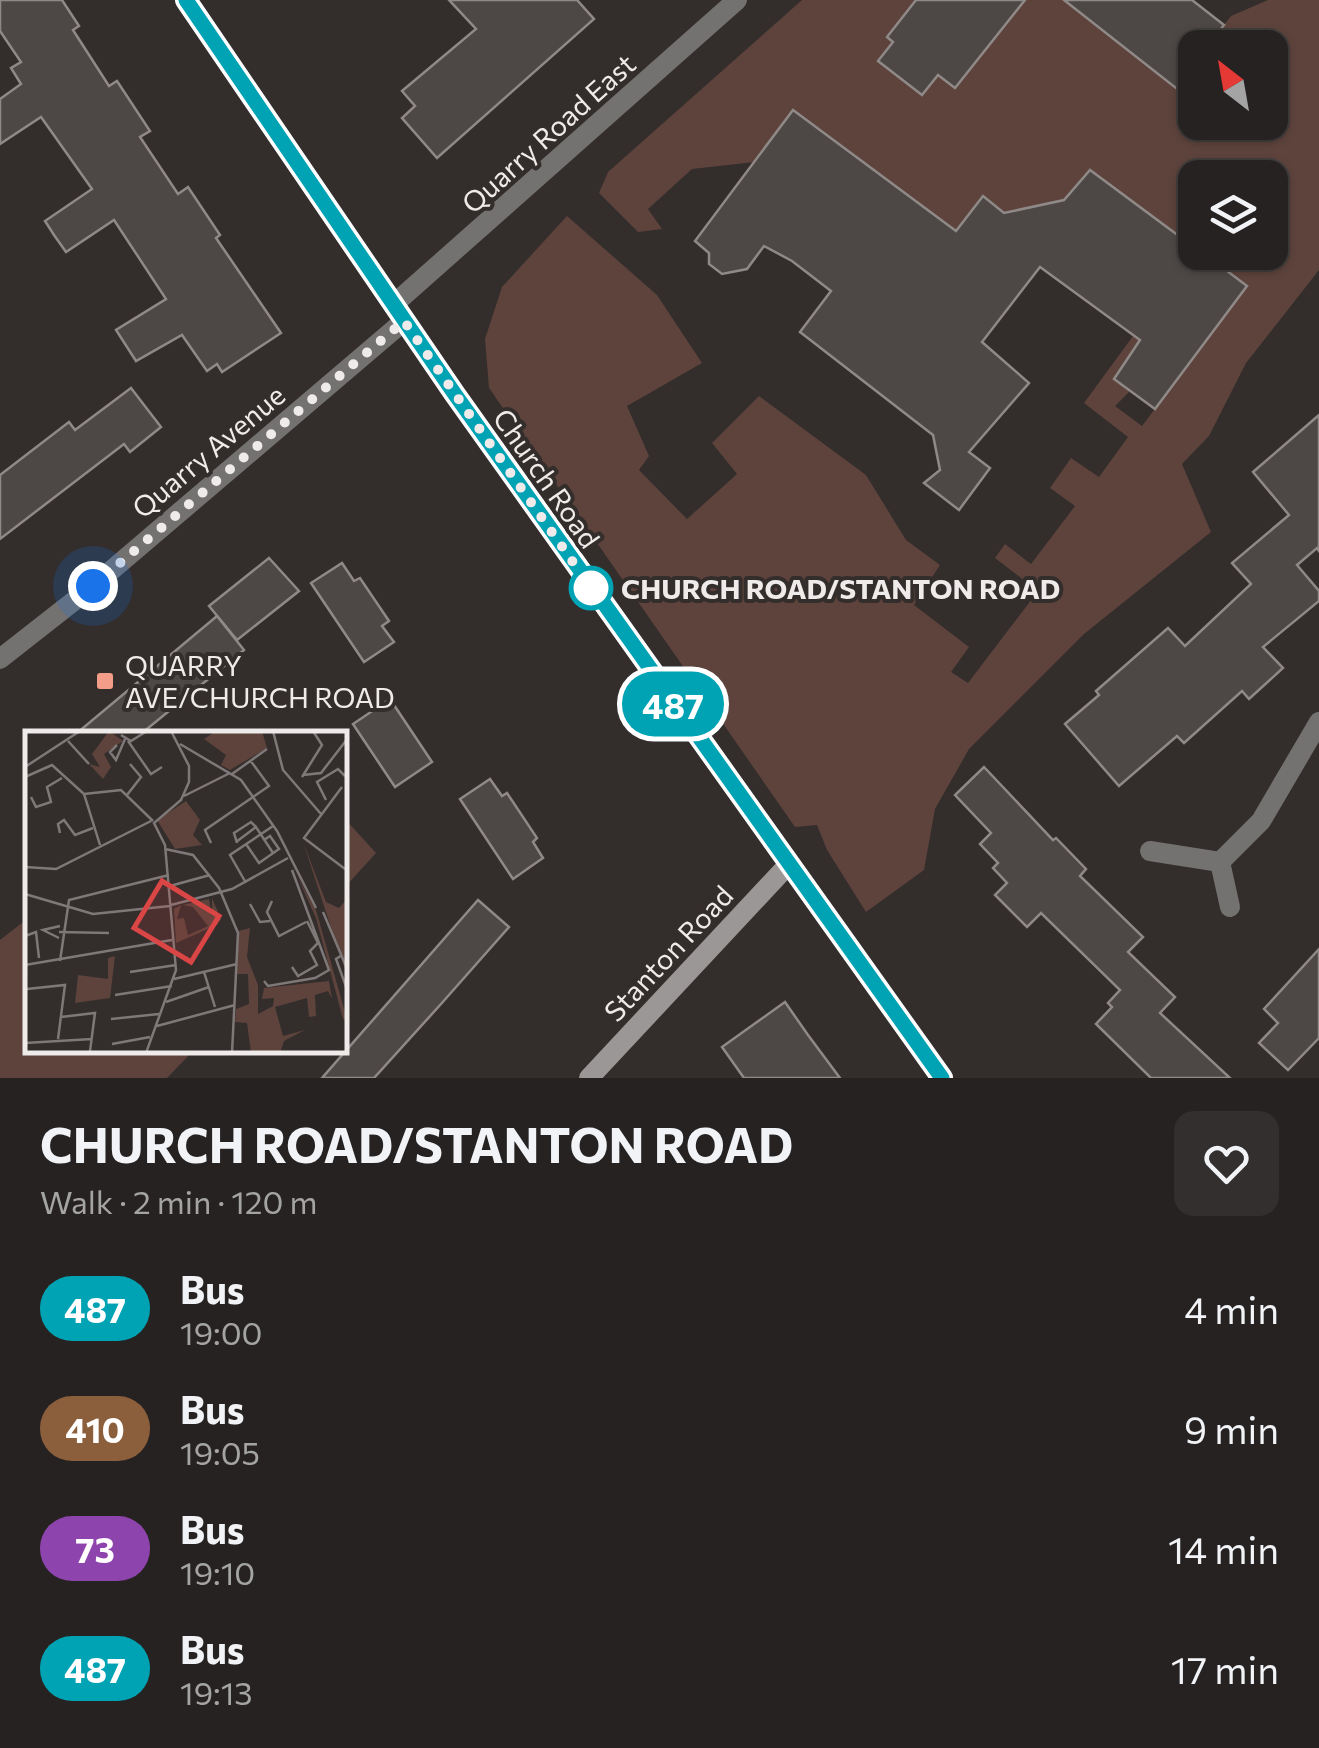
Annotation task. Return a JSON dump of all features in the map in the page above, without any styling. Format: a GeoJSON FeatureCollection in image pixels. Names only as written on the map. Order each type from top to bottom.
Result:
{"type":"FeatureCollection","features":[{"type":"Feature","properties":{"kind":"main road","name":"Church Road"},"geometry":{"type":"LineString","coordinates":[[186,0],[399,313],[942,1078]]}},
{"type":"Feature","properties":{"kind":"main road","name":"Stanton Road"},"geometry":{"type":"LineString","coordinates":[[590,1078],[788,865]]}},
{"type":"Feature","properties":{"kind":"street","name":"Quarry Road East"},"geometry":{"type":"LineString","coordinates":[[399,313],[466,244],[736,0]]}},
{"type":"Feature","properties":{"kind":"street","name":"Quarry Avenue"},"geometry":{"type":"LineString","coordinates":[[0,659],[93,586],[399,313]]}},
{"type":"Feature","properties":{"kind":"street"},"geometry":{"type":"LineString","coordinates":[[1220,862],[1261,822],[1319,722]]}},
{"type":"Feature","properties":{"kind":"street"},"geometry":{"type":"LineString","coordinates":[[1150,851],[1220,862]]}},
{"type":"Feature","properties":{"kind":"street"},"geometry":{"type":"LineString","coordinates":[[1220,862],[1230,906]]}},
{"type":"Feature","properties":{"kind":"shaded area"},"geometry":{"type":"Polygon","coordinates":[[[802,0],[916,0],[887,37],[893,42],[878,61],[938,75],[955,88],[1025,0],[1064,0],[1178,90],[1178,140],[1288,140],[1288,30],[1220,30],[1231,16],[1268,0],[1319,0],[1319,270],[1246,363],[1209,436],[1182,464],[1211,532],[1084,634],[969,749],[935,809],[924,870],[866,912],[827,850],[817,825],[795,827],[489,388],[485,339],[502,287],[567,216],[657,295],[702,363],[627,406],[649,456],[639,470],[687,519],[737,474],[712,443],[759,396],[866,475],[906,540],[940,565],[914,605],[969,647],[951,672],[968,683],[1038,591],[995,558],[1005,544],[1031,564],[1075,506],[1050,488],[1071,458],[1099,477],[1128,437],[1084,403],[1133,336],[1140,340],[1114,379],[1130,391],[1115,406],[1142,426],[1247,286],[1225,270],[1288,270],[1288,160],[1178,160],[1178,235],[1090,170],[1064,200],[1004,213],[956,231],[755,162],[692,169],[648,209],[662,229],[638,232],[599,193],[608,172],[802,0]]]}},
{"type":"Feature","properties":{"kind":"shaded area"},"geometry":{"type":"Polygon","coordinates":[[[348,822],[376,853],[348,884],[348,822]]]}},
{"type":"Feature","properties":{"kind":"shaded area"},"geometry":{"type":"Polygon","coordinates":[[[25,921],[25,1053],[191,1053],[167,1078],[0,1078],[0,940],[25,921]]]}},
{"type":"Feature","properties":{"kind":"building"},"geometry":{"type":"Polygon","coordinates":[[[0,0],[62,0],[79,26],[73,30],[109,86],[117,81],[150,131],[140,137],[178,194],[188,187],[220,235],[216,238],[281,333],[222,372],[217,364],[207,371],[182,335],[136,361],[116,330],[166,299],[114,220],[66,252],[54,235],[45,221],[92,189],[41,117],[0,144],[0,99],[21,84],[11,68],[21,62],[0,31],[0,0]]]}},
{"type":"Feature","properties":{"kind":"building"},"geometry":{"type":"Polygon","coordinates":[[[449,0],[577,0],[594,19],[437,158],[402,118],[415,106],[402,91],[476,29],[449,0]]]}},
{"type":"Feature","properties":{"kind":"building"},"geometry":{"type":"Polygon","coordinates":[[[916,0],[1025,0],[955,88],[938,75],[922,95],[878,61],[893,42],[887,37],[916,0]]]}},
{"type":"Feature","properties":{"kind":"building"},"geometry":{"type":"Polygon","coordinates":[[[1064,0],[1192,0],[1224,25],[1220,30],[1178,30],[1178,90],[1064,0]]]}},
{"type":"Feature","properties":{"kind":"building"},"geometry":{"type":"Polygon","coordinates":[[[793,110],[956,231],[983,196],[1004,213],[1064,200],[1090,170],[1178,235],[1178,270],[1226,270],[1247,286],[1155,409],[1114,379],[1140,340],[1040,267],[982,342],[1029,383],[969,452],[990,468],[959,510],[924,483],[940,470],[933,435],[800,332],[831,291],[792,261],[764,246],[747,269],[722,274],[709,264],[709,253],[695,241],[793,110]]]}},
{"type":"Feature","properties":{"kind":"building"},"geometry":{"type":"Polygon","coordinates":[[[131,388],[161,427],[130,452],[124,444],[0,539],[0,475],[69,422],[75,430],[131,388]]]}},
{"type":"Feature","properties":{"kind":"building"},"geometry":{"type":"Polygon","coordinates":[[[1319,415],[1319,551],[1317,548],[1297,565],[1319,591],[1319,601],[1263,647],[1283,668],[1249,699],[1242,691],[1184,743],[1177,736],[1119,786],[1065,724],[1099,695],[1096,691],[1168,628],[1185,646],[1251,584],[1232,563],[1289,515],[1253,472],[1319,415]]]}},
{"type":"Feature","properties":{"kind":"building"},"geometry":{"type":"Polygon","coordinates":[[[269,558],[299,591],[237,640],[209,606],[269,558]]]}},
{"type":"Feature","properties":{"kind":"building"},"geometry":{"type":"Polygon","coordinates":[[[342,563],[354,581],[360,578],[389,621],[382,626],[394,642],[364,662],[311,583],[342,563]]]}},
{"type":"Feature","properties":{"kind":"building"},"geometry":{"type":"Polygon","coordinates":[[[217,616],[244,650],[144,731],[79,731],[217,616]]]}},
{"type":"Feature","properties":{"kind":"building"},"geometry":{"type":"Polygon","coordinates":[[[390,699],[432,762],[395,787],[353,724],[390,699]]]}},
{"type":"Feature","properties":{"kind":"building"},"geometry":{"type":"Polygon","coordinates":[[[984,767],[1086,869],[1080,876],[1143,937],[1128,952],[1175,997],[1160,1013],[1230,1078],[1151,1078],[1096,1024],[1112,1007],[1108,1003],[1120,990],[1041,913],[1027,927],[995,895],[1007,883],[993,868],[998,863],[980,844],[991,833],[955,795],[984,767]]]}},
{"type":"Feature","properties":{"kind":"building"},"geometry":{"type":"Polygon","coordinates":[[[490,779],[502,796],[507,793],[537,838],[533,842],[543,858],[513,879],[460,799],[490,779]]]}},
{"type":"Feature","properties":{"kind":"building"},"geometry":{"type":"Polygon","coordinates":[[[478,900],[509,927],[374,1078],[322,1078],[348,1053],[348,1048],[478,900]]]}},
{"type":"Feature","properties":{"kind":"building"},"geometry":{"type":"Polygon","coordinates":[[[1319,949],[1319,1038],[1288,1070],[1259,1043],[1278,1023],[1264,1009],[1319,949]]]}},
{"type":"Feature","properties":{"kind":"building"},"geometry":{"type":"Polygon","coordinates":[[[785,1002],[840,1078],[744,1078],[722,1047],[785,1002]]]}},
{"type":"Feature","properties":{"kind":"bus line","name":"487"},"geometry":{"type":"LineString","coordinates":[[186,0],[454,393],[942,1078]]}},
{"type":"Feature","properties":{"kind":"place","name":"CHURCH ROAD/STANTON ROAD"},"geometry":{"type":"Point","coordinates":[591,588]}},
{"type":"Feature","properties":{"kind":"place","name":"QUARRY AVE/CHURCH ROAD"},"geometry":{"type":"Point","coordinates":[105,681]}},
{"type":"Feature","properties":{"kind":"route"},"geometry":{"type":"LineString","coordinates":[[93,586],[404,321],[591,588]]}}]}
